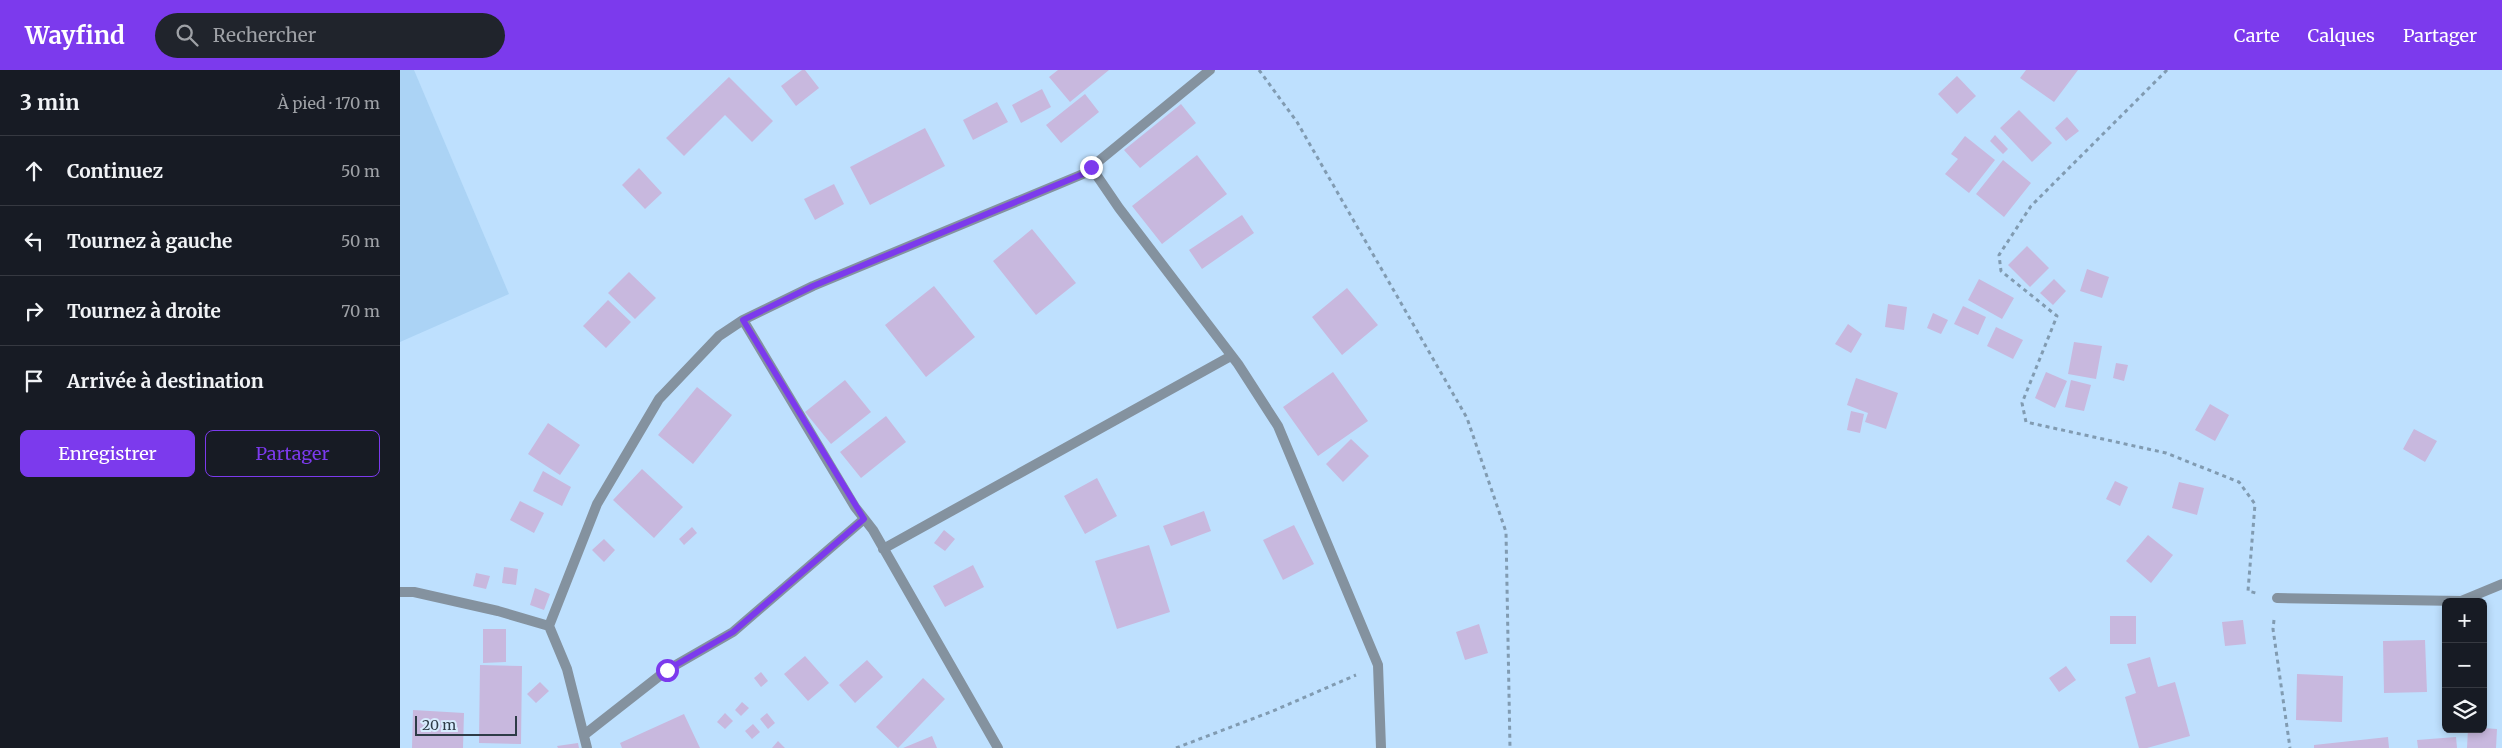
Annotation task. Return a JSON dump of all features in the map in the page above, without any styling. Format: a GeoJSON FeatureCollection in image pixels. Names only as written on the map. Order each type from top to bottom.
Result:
{"type":"FeatureCollection","features":[{"type":"Feature","properties":{"kind":"street"},"geometry":{"type":"LineString","coordinates":[[588,748],[567,669],[549,626],[597,504],[659,399],[719,336],[743,320],[813,286],[1083,174],[1210,70]]}},
{"type":"Feature","properties":{"kind":"street"},"geometry":{"type":"LineString","coordinates":[[1091,167],[1119,208],[1231,356],[1278,426],[1378,665],[1381,748]]}},
{"type":"Feature","properties":{"kind":"street"},"geometry":{"type":"LineString","coordinates":[[743,320],[883,549],[998,748]]}},
{"type":"Feature","properties":{"kind":"street"},"geometry":{"type":"LineString","coordinates":[[883,549],[1231,356]]}},
{"type":"Feature","properties":{"kind":"street"},"geometry":{"type":"LineString","coordinates":[[584,734],[667,670],[733,632],[864,519]]}},
{"type":"Feature","properties":{"kind":"street"},"geometry":{"type":"LineString","coordinates":[[2277,598],[2461,601],[2502,584]]}},
{"type":"Feature","properties":{"kind":"street"},"geometry":{"type":"LineString","coordinates":[[400,592],[414,592],[498,611],[549,626]]}},
{"type":"Feature","properties":{"kind":"path"},"geometry":{"type":"LineString","coordinates":[[1258,70],[1297,122],[1467,418],[1506,532],[1510,748]]}},
{"type":"Feature","properties":{"kind":"path"},"geometry":{"type":"LineString","coordinates":[[2167,70],[2031,206],[1999,255],[2001,271],[2057,316],[2022,403],[2026,422],[2166,453],[2239,482],[2255,504],[2248,591],[2277,598],[2273,629],[2290,748]]}},
{"type":"Feature","properties":{"kind":"path"},"geometry":{"type":"LineString","coordinates":[[1176,748],[1273,711],[1378,665]]}},
{"type":"Feature","properties":{"kind":"shaded area"},"geometry":{"type":"Polygon","coordinates":[[[400,70],[414,70],[509,294],[400,342],[400,70]]]}},
{"type":"Feature","properties":{"kind":"building"},"geometry":{"type":"Polygon","coordinates":[[[802,70],[805,70],[819,88],[796,106],[781,86],[802,70]]]}},
{"type":"Feature","properties":{"kind":"building"},"geometry":{"type":"Polygon","coordinates":[[[1058,70],[1109,70],[1070,102],[1049,77],[1058,70]]]}},
{"type":"Feature","properties":{"kind":"building"},"geometry":{"type":"Polygon","coordinates":[[[2026,70],[2078,70],[2054,102],[2020,78],[2026,70]]]}},
{"type":"Feature","properties":{"kind":"building"},"geometry":{"type":"Polygon","coordinates":[[[1957,76],[1976,96],[1957,114],[1938,94],[1957,76]]]}},
{"type":"Feature","properties":{"kind":"building"},"geometry":{"type":"Polygon","coordinates":[[[729,77],[773,121],[752,142],[725,115],[684,156],[666,138],[729,77]]]}},
{"type":"Feature","properties":{"kind":"building"},"geometry":{"type":"Polygon","coordinates":[[[1042,89],[1051,107],[1021,123],[1012,105],[1042,89]]]}},
{"type":"Feature","properties":{"kind":"building"},"geometry":{"type":"Polygon","coordinates":[[[1085,94],[1099,112],[1061,143],[1046,125],[1085,94]]]}},
{"type":"Feature","properties":{"kind":"building"},"geometry":{"type":"Polygon","coordinates":[[[997,102],[1008,122],[973,140],[963,120],[997,102]]]}},
{"type":"Feature","properties":{"kind":"building"},"geometry":{"type":"Polygon","coordinates":[[[1181,104],[1196,123],[1140,168],[1124,150],[1181,104]]]}},
{"type":"Feature","properties":{"kind":"building"},"geometry":{"type":"Polygon","coordinates":[[[2019,110],[2052,143],[2032,162],[2000,128],[2019,110]]]}},
{"type":"Feature","properties":{"kind":"building"},"geometry":{"type":"Polygon","coordinates":[[[2067,117],[2079,131],[2066,141],[2055,128],[2067,117]]]}},
{"type":"Feature","properties":{"kind":"building"},"geometry":{"type":"Polygon","coordinates":[[[925,128],[945,166],[870,205],[850,167],[925,128]]]}},
{"type":"Feature","properties":{"kind":"building"},"geometry":{"type":"Polygon","coordinates":[[[1995,135],[2008,149],[2003,154],[1990,141],[1995,135]]]}},
{"type":"Feature","properties":{"kind":"building"},"geometry":{"type":"Polygon","coordinates":[[[1965,136],[1995,160],[1969,193],[1945,174],[1958,159],[1951,154],[1965,136]]]}},
{"type":"Feature","properties":{"kind":"building"},"geometry":{"type":"Polygon","coordinates":[[[1197,155],[1227,194],[1162,244],[1132,206],[1197,155]]]}},
{"type":"Feature","properties":{"kind":"building"},"geometry":{"type":"Polygon","coordinates":[[[2003,160],[2031,183],[2004,217],[1976,194],[2003,160]]]}},
{"type":"Feature","properties":{"kind":"building"},"geometry":{"type":"Polygon","coordinates":[[[639,168],[662,193],[645,209],[622,185],[639,168]]]}},
{"type":"Feature","properties":{"kind":"building"},"geometry":{"type":"Polygon","coordinates":[[[834,184],[844,204],[815,220],[804,199],[834,184]]]}},
{"type":"Feature","properties":{"kind":"building"},"geometry":{"type":"Polygon","coordinates":[[[1242,215],[1254,233],[1202,269],[1189,250],[1242,215]]]}},
{"type":"Feature","properties":{"kind":"building"},"geometry":{"type":"Polygon","coordinates":[[[1032,229],[1076,283],[1036,315],[993,261],[1032,229]]]}},
{"type":"Feature","properties":{"kind":"building"},"geometry":{"type":"Polygon","coordinates":[[[2027,246],[2049,268],[2030,287],[2008,265],[2027,246]]]}},
{"type":"Feature","properties":{"kind":"building"},"geometry":{"type":"Polygon","coordinates":[[[2087,269],[2109,277],[2102,298],[2080,291],[2087,269]]]}},
{"type":"Feature","properties":{"kind":"building"},"geometry":{"type":"Polygon","coordinates":[[[629,272],[656,298],[635,319],[608,293],[629,272]]]}},
{"type":"Feature","properties":{"kind":"building"},"geometry":{"type":"Polygon","coordinates":[[[1979,279],[2014,298],[2002,319],[1968,300],[1979,279]]]}},
{"type":"Feature","properties":{"kind":"building"},"geometry":{"type":"Polygon","coordinates":[[[2054,279],[2066,291],[2053,305],[2040,293],[2054,279]]]}},
{"type":"Feature","properties":{"kind":"building"},"geometry":{"type":"Polygon","coordinates":[[[934,286],[975,337],[926,377],[885,325],[934,286]]]}},
{"type":"Feature","properties":{"kind":"building"},"geometry":{"type":"Polygon","coordinates":[[[1347,288],[1378,325],[1342,355],[1312,317],[1347,288]]]}},
{"type":"Feature","properties":{"kind":"building"},"geometry":{"type":"Polygon","coordinates":[[[608,300],[631,322],[606,348],[583,326],[608,300]]]}},
{"type":"Feature","properties":{"kind":"building"},"geometry":{"type":"Polygon","coordinates":[[[1888,304],[1907,307],[1904,330],[1885,327],[1888,304]]]}},
{"type":"Feature","properties":{"kind":"building"},"geometry":{"type":"Polygon","coordinates":[[[1963,306],[1986,317],[1978,335],[1954,324],[1963,306]]]}},
{"type":"Feature","properties":{"kind":"building"},"geometry":{"type":"Polygon","coordinates":[[[1933,313],[1948,320],[1941,334],[1927,328],[1933,313]]]}},
{"type":"Feature","properties":{"kind":"building"},"geometry":{"type":"Polygon","coordinates":[[[1848,324],[1862,334],[1851,353],[1835,344],[1848,324]]]}},
{"type":"Feature","properties":{"kind":"building"},"geometry":{"type":"Polygon","coordinates":[[[1996,327],[2023,340],[2013,359],[1987,346],[1996,327]]]}},
{"type":"Feature","properties":{"kind":"building"},"geometry":{"type":"Polygon","coordinates":[[[2074,342],[2102,346],[2096,379],[2068,374],[2074,342]]]}},
{"type":"Feature","properties":{"kind":"building"},"geometry":{"type":"Polygon","coordinates":[[[2116,363],[2128,365],[2124,381],[2113,378],[2116,363]]]}},
{"type":"Feature","properties":{"kind":"building"},"geometry":{"type":"Polygon","coordinates":[[[1333,372],[1368,421],[1318,456],[1283,407],[1333,372]]]}},
{"type":"Feature","properties":{"kind":"building"},"geometry":{"type":"Polygon","coordinates":[[[2046,372],[2067,381],[2055,408],[2035,398],[2046,372]]]}},
{"type":"Feature","properties":{"kind":"building"},"geometry":{"type":"Polygon","coordinates":[[[1856,378],[1898,393],[1886,429],[1865,422],[1868,413],[1847,405],[1856,378]]]}},
{"type":"Feature","properties":{"kind":"building"},"geometry":{"type":"Polygon","coordinates":[[[845,380],[871,412],[831,444],[805,412],[845,380]]]}},
{"type":"Feature","properties":{"kind":"building"},"geometry":{"type":"Polygon","coordinates":[[[2071,380],[2091,385],[2084,411],[2065,407],[2071,380]]]}},
{"type":"Feature","properties":{"kind":"building"},"geometry":{"type":"Polygon","coordinates":[[[697,387],[732,415],[693,464],[658,435],[697,387]]]}},
{"type":"Feature","properties":{"kind":"building"},"geometry":{"type":"Polygon","coordinates":[[[2210,404],[2229,415],[2215,441],[2195,430],[2210,404]]]}},
{"type":"Feature","properties":{"kind":"building"},"geometry":{"type":"Polygon","coordinates":[[[1851,411],[1864,414],[1860,433],[1847,430],[1851,411]]]}},
{"type":"Feature","properties":{"kind":"building"},"geometry":{"type":"Polygon","coordinates":[[[886,416],[906,442],[861,478],[840,452],[886,416]]]}},
{"type":"Feature","properties":{"kind":"building"},"geometry":{"type":"Polygon","coordinates":[[[548,423],[580,445],[560,475],[528,454],[548,423]]]}},
{"type":"Feature","properties":{"kind":"building"},"geometry":{"type":"Polygon","coordinates":[[[2414,429],[2437,441],[2425,462],[2403,449],[2414,429]]]}},
{"type":"Feature","properties":{"kind":"building"},"geometry":{"type":"Polygon","coordinates":[[[1351,439],[1369,456],[1343,482],[1326,464],[1351,439]]]}},
{"type":"Feature","properties":{"kind":"building"},"geometry":{"type":"Polygon","coordinates":[[[642,469],[683,507],[654,538],[613,500],[642,469]]]}},
{"type":"Feature","properties":{"kind":"building"},"geometry":{"type":"Polygon","coordinates":[[[543,471],[571,487],[562,506],[533,491],[543,471]]]}},
{"type":"Feature","properties":{"kind":"building"},"geometry":{"type":"Polygon","coordinates":[[[1097,478],[1117,516],[1085,534],[1064,496],[1097,478]]]}},
{"type":"Feature","properties":{"kind":"building"},"geometry":{"type":"Polygon","coordinates":[[[2115,481],[2128,487],[2120,506],[2106,499],[2115,481]]]}},
{"type":"Feature","properties":{"kind":"building"},"geometry":{"type":"Polygon","coordinates":[[[2179,482],[2204,488],[2197,515],[2172,508],[2179,482]]]}},
{"type":"Feature","properties":{"kind":"building"},"geometry":{"type":"Polygon","coordinates":[[[520,501],[544,513],[534,533],[510,520],[520,501]]]}},
{"type":"Feature","properties":{"kind":"building"},"geometry":{"type":"Polygon","coordinates":[[[1204,511],[1211,531],[1171,546],[1163,526],[1204,511]]]}},
{"type":"Feature","properties":{"kind":"building"},"geometry":{"type":"Polygon","coordinates":[[[1294,525],[1314,564],[1283,580],[1263,540],[1294,525]]]}},
{"type":"Feature","properties":{"kind":"building"},"geometry":{"type":"Polygon","coordinates":[[[692,527],[697,533],[684,545],[679,539],[692,527]]]}},
{"type":"Feature","properties":{"kind":"building"},"geometry":{"type":"Polygon","coordinates":[[[944,530],[955,539],[945,551],[934,543],[944,530]]]}},
{"type":"Feature","properties":{"kind":"building"},"geometry":{"type":"Polygon","coordinates":[[[2148,535],[2173,555],[2151,583],[2126,561],[2148,535]]]}},
{"type":"Feature","properties":{"kind":"building"},"geometry":{"type":"Polygon","coordinates":[[[604,539],[615,550],[604,562],[592,550],[604,539]]]}},
{"type":"Feature","properties":{"kind":"building"},"geometry":{"type":"Polygon","coordinates":[[[1149,545],[1170,612],[1117,629],[1095,561],[1149,545]]]}},
{"type":"Feature","properties":{"kind":"building"},"geometry":{"type":"Polygon","coordinates":[[[973,565],[984,587],[945,607],[933,586],[973,565]]]}},
{"type":"Feature","properties":{"kind":"building"},"geometry":{"type":"Polygon","coordinates":[[[504,567],[518,569],[516,585],[502,583],[504,567]]]}},
{"type":"Feature","properties":{"kind":"building"},"geometry":{"type":"Polygon","coordinates":[[[476,573],[490,576],[486,589],[473,586],[476,573]]]}},
{"type":"Feature","properties":{"kind":"building"},"geometry":{"type":"Polygon","coordinates":[[[535,588],[550,594],[544,610],[530,605],[535,588]]]}},
{"type":"Feature","properties":{"kind":"building"},"geometry":{"type":"Polygon","coordinates":[[[2110,616],[2136,616],[2136,644],[2110,644],[2110,616]]]}},
{"type":"Feature","properties":{"kind":"building"},"geometry":{"type":"Polygon","coordinates":[[[2243,620],[2246,644],[2225,646],[2222,622],[2243,620]]]}},
{"type":"Feature","properties":{"kind":"building"},"geometry":{"type":"Polygon","coordinates":[[[1479,624],[1488,653],[1465,660],[1456,632],[1479,624]]]}},
{"type":"Feature","properties":{"kind":"building"},"geometry":{"type":"Polygon","coordinates":[[[483,629],[506,629],[506,662],[483,663],[483,629]]]}},
{"type":"Feature","properties":{"kind":"building"},"geometry":{"type":"Polygon","coordinates":[[[2425,640],[2427,692],[2384,693],[2383,641],[2425,640]]]}},
{"type":"Feature","properties":{"kind":"building"},"geometry":{"type":"Polygon","coordinates":[[[805,656],[829,683],[808,701],[784,674],[805,656]]]}},
{"type":"Feature","properties":{"kind":"building"},"geometry":{"type":"Polygon","coordinates":[[[2150,657],[2158,687],[2175,682],[2190,736],[2147,748],[2139,748],[2125,697],[2136,693],[2127,664],[2150,657]]]}},
{"type":"Feature","properties":{"kind":"building"},"geometry":{"type":"Polygon","coordinates":[[[867,660],[883,677],[855,703],[839,685],[867,660]]]}},
{"type":"Feature","properties":{"kind":"building"},"geometry":{"type":"Polygon","coordinates":[[[480,665],[522,666],[521,744],[479,743],[480,665]]]}},
{"type":"Feature","properties":{"kind":"building"},"geometry":{"type":"Polygon","coordinates":[[[2066,666],[2076,680],[2059,692],[2049,678],[2066,666]]]}},
{"type":"Feature","properties":{"kind":"building"},"geometry":{"type":"Polygon","coordinates":[[[761,672],[768,681],[761,687],[754,678],[761,672]]]}},
{"type":"Feature","properties":{"kind":"building"},"geometry":{"type":"Polygon","coordinates":[[[2297,674],[2343,676],[2342,722],[2296,720],[2297,674]]]}},
{"type":"Feature","properties":{"kind":"building"},"geometry":{"type":"Polygon","coordinates":[[[923,678],[945,699],[898,748],[876,727],[923,678]]]}},
{"type":"Feature","properties":{"kind":"building"},"geometry":{"type":"Polygon","coordinates":[[[540,682],[549,691],[536,703],[527,694],[540,682]]]}},
{"type":"Feature","properties":{"kind":"building"},"geometry":{"type":"Polygon","coordinates":[[[742,702],[749,708],[741,716],[735,710],[742,702]]]}},
{"type":"Feature","properties":{"kind":"building"},"geometry":{"type":"Polygon","coordinates":[[[413,710],[464,713],[463,748],[412,748],[413,710]]]}},
{"type":"Feature","properties":{"kind":"building"},"geometry":{"type":"Polygon","coordinates":[[[725,713],[733,721],[725,729],[717,722],[725,713]]]}},
{"type":"Feature","properties":{"kind":"building"},"geometry":{"type":"Polygon","coordinates":[[[767,713],[775,723],[768,729],[760,719],[767,713]]]}},
{"type":"Feature","properties":{"kind":"building"},"geometry":{"type":"Polygon","coordinates":[[[684,714],[700,748],[622,748],[620,743],[684,714]]]}},
{"type":"Feature","properties":{"kind":"building"},"geometry":{"type":"Polygon","coordinates":[[[753,724],[760,732],[752,739],[745,731],[753,724]]]}},
{"type":"Feature","properties":{"kind":"building"},"geometry":{"type":"Polygon","coordinates":[[[2487,728],[2497,729],[2496,748],[2467,748],[2468,733],[2487,733],[2487,728]]]}},
{"type":"Feature","properties":{"kind":"building"},"geometry":{"type":"Polygon","coordinates":[[[932,736],[937,748],[903,748],[932,736]]]}},
{"type":"Feature","properties":{"kind":"building"},"geometry":{"type":"Polygon","coordinates":[[[2388,737],[2389,748],[2314,748],[2314,745],[2388,737]]]}},
{"type":"Feature","properties":{"kind":"building"},"geometry":{"type":"Polygon","coordinates":[[[2456,737],[2457,748],[2418,748],[2417,740],[2456,737]]]}},
{"type":"Feature","properties":{"kind":"building"},"geometry":{"type":"Polygon","coordinates":[[[778,741],[785,748],[772,748],[778,741]]]}},
{"type":"Feature","properties":{"kind":"building"},"geometry":{"type":"Polygon","coordinates":[[[578,743],[579,748],[558,748],[557,746],[578,743]]]}},
{"type":"Feature","properties":{"kind":"route"},"geometry":{"type":"LineString","coordinates":[[667,670],[733,632],[864,519],[855,508],[743,320],[813,286],[1083,174],[1091,167]]}}]}
